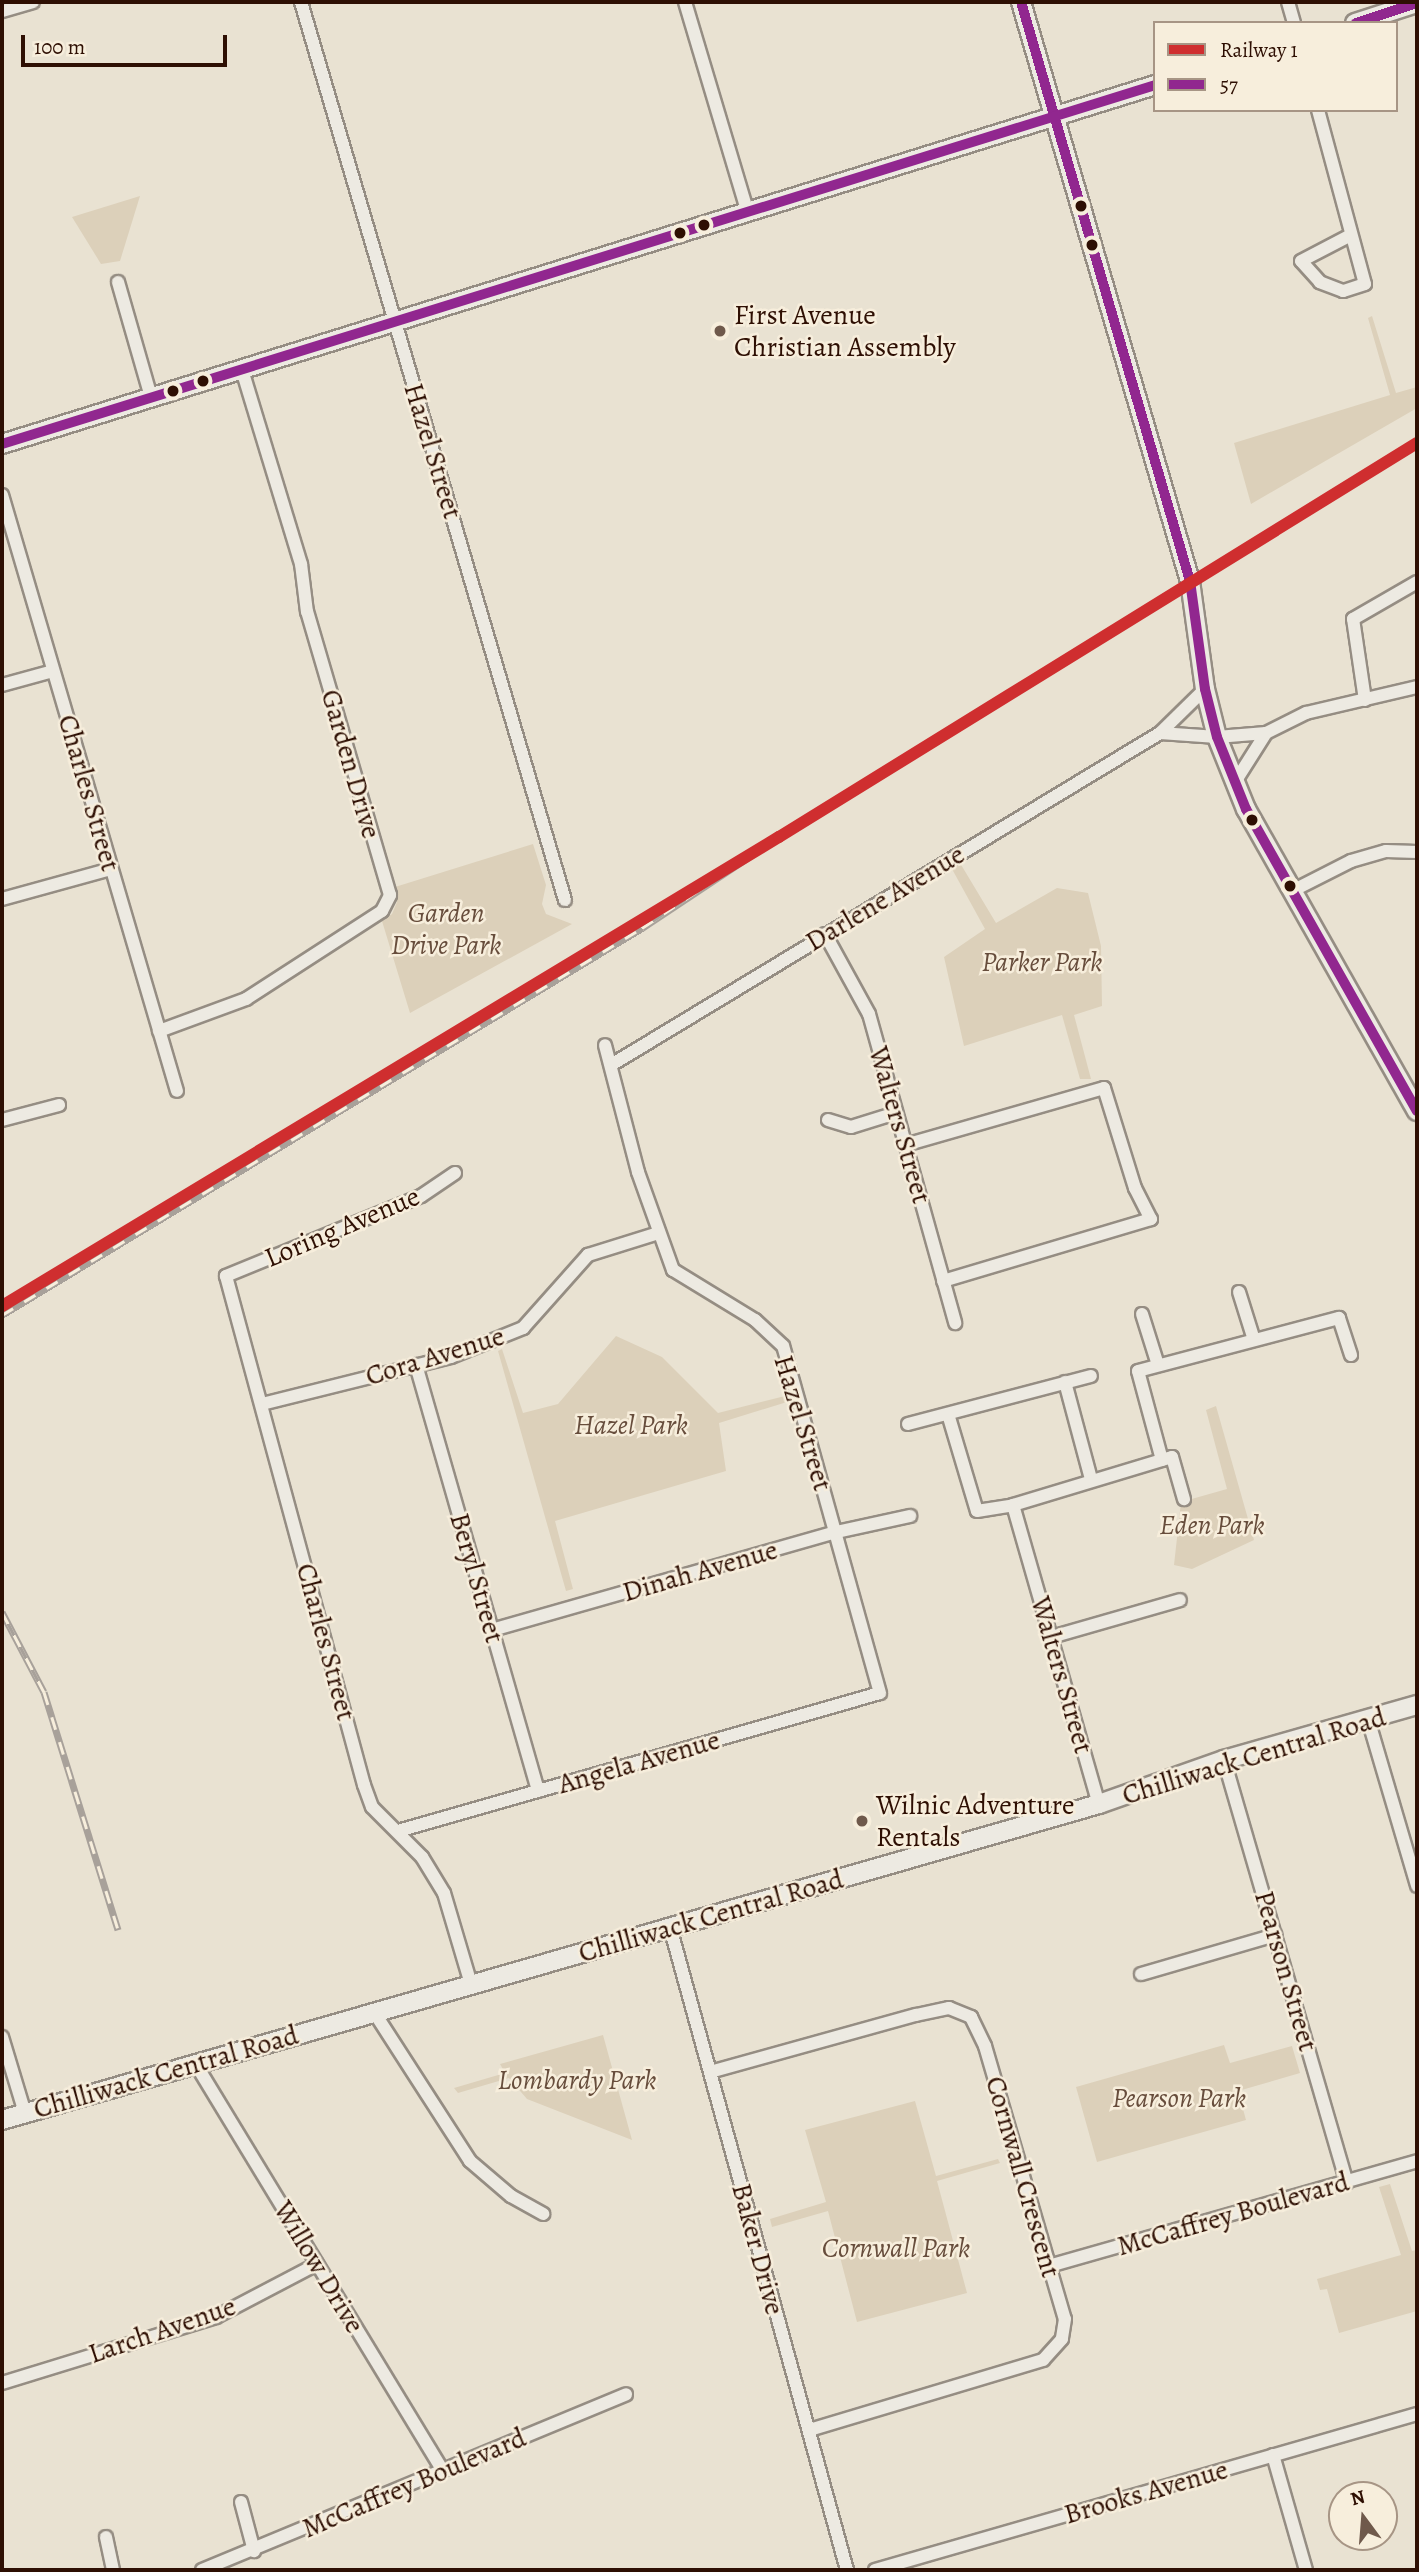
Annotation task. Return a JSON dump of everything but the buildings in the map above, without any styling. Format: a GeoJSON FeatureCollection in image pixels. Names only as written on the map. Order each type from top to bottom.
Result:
{"type":"FeatureCollection","features":[{"type":"Feature","properties":{"kind":"street"},"geometry":{"type":"LineString","coordinates":[[2,11],[33,2]]}},
{"type":"Feature","properties":{"kind":"street","name":"Hazel Street"},"geometry":{"type":"LineString","coordinates":[[301,2],[565,900]]}},
{"type":"Feature","properties":{"kind":"street"},"geometry":{"type":"LineString","coordinates":[[685,2],[748,214]]}},
{"type":"Feature","properties":{"kind":"street"},"geometry":{"type":"LineString","coordinates":[[1021,2],[1194,593],[1205,689],[1217,737],[1235,782],[1292,891],[1417,1111]]}},
{"type":"Feature","properties":{"kind":"street"},"geometry":{"type":"LineString","coordinates":[[1288,2],[1293,21]]}},
{"type":"Feature","properties":{"kind":"street"},"geometry":{"type":"LineString","coordinates":[[1361,21],[1417,3]]}},
{"type":"Feature","properties":{"kind":"street"},"geometry":{"type":"LineString","coordinates":[[2,444],[748,214],[1153,86]]}},
{"type":"Feature","properties":{"kind":"street"},"geometry":{"type":"LineString","coordinates":[[1319,112],[1365,284],[1343,290],[1331,286],[1320,282],[1301,261],[1351,235]]}},
{"type":"Feature","properties":{"kind":"street"},"geometry":{"type":"LineString","coordinates":[[118,282],[151,397]]}},
{"type":"Feature","properties":{"kind":"street","name":"Garden Drive"},"geometry":{"type":"LineString","coordinates":[[159,1031],[205,1018],[246,999],[382,911],[390,895],[307,612],[299,557],[242,370]]}},
{"type":"Feature","properties":{"kind":"street","name":"Charles Street"},"geometry":{"type":"LineString","coordinates":[[2,495],[177,1091]]}},
{"type":"Feature","properties":{"kind":"street"},"geometry":{"type":"LineString","coordinates":[[1365,700],[1353,619],[1417,582]]}},
{"type":"Feature","properties":{"kind":"street"},"geometry":{"type":"LineString","coordinates":[[2,685],[52,671]]}},
{"type":"Feature","properties":{"kind":"street"},"geometry":{"type":"LineString","coordinates":[[1160,733],[1217,737],[1266,733],[1306,713],[1417,687]]}},
{"type":"Feature","properties":{"kind":"street","name":"Darlene Avenue"},"geometry":{"type":"LineString","coordinates":[[611,1065],[1160,733],[1205,689]]}},
{"type":"Feature","properties":{"kind":"street"},"geometry":{"type":"LineString","coordinates":[[1235,782],[1266,733]]}},
{"type":"Feature","properties":{"kind":"street"},"geometry":{"type":"LineString","coordinates":[[1292,891],[1351,861],[1386,851],[1417,852]]}},
{"type":"Feature","properties":{"kind":"street"},"geometry":{"type":"LineString","coordinates":[[2,899],[111,869]]}},
{"type":"Feature","properties":{"kind":"street","name":"Walters Street"},"geometry":{"type":"LineString","coordinates":[[825,934],[869,1014],[955,1323]]}},
{"type":"Feature","properties":{"kind":"street","name":"Hazel Street"},"geometry":{"type":"LineString","coordinates":[[606,1045],[658,1233],[673,1270],[755,1320],[783,1346],[880,1693]]}},
{"type":"Feature","properties":{"kind":"street"},"geometry":{"type":"LineString","coordinates":[[905,1145],[1104,1088],[1135,1188],[1151,1219],[943,1281]]}},
{"type":"Feature","properties":{"kind":"street"},"geometry":{"type":"LineString","coordinates":[[2,1120],[59,1105]]}},
{"type":"Feature","properties":{"kind":"street"},"geometry":{"type":"LineString","coordinates":[[828,1120],[851,1127],[896,1113]]}},
{"type":"Feature","properties":{"kind":"street","name":"Loring Avenue"},"geometry":{"type":"LineString","coordinates":[[226,1276],[421,1196],[455,1173]]}},
{"type":"Feature","properties":{"kind":"street","name":"Cora Avenue"},"geometry":{"type":"LineString","coordinates":[[262,1404],[416,1366],[523,1328],[588,1255],[658,1233]]}},
{"type":"Feature","properties":{"kind":"street","name":"Charles Street"},"geometry":{"type":"LineString","coordinates":[[226,1276],[372,1807],[422,1857],[444,1894],[471,1984]]}},
{"type":"Feature","properties":{"kind":"street"},"geometry":{"type":"LineString","coordinates":[[1239,1292],[1254,1340]]}},
{"type":"Feature","properties":{"kind":"street"},"geometry":{"type":"LineString","coordinates":[[1142,1314],[1158,1365]]}},
{"type":"Feature","properties":{"kind":"street"},"geometry":{"type":"LineString","coordinates":[[1162,1460],[1138,1371],[1339,1318],[1351,1355]]}},
{"type":"Feature","properties":{"kind":"street","name":"Beryl Street"},"geometry":{"type":"LineString","coordinates":[[416,1366],[538,1791]]}},
{"type":"Feature","properties":{"kind":"street"},"geometry":{"type":"LineString","coordinates":[[908,1424],[1091,1376]]}},
{"type":"Feature","properties":{"kind":"street"},"geometry":{"type":"LineString","coordinates":[[1065,1382],[1091,1479]]}},
{"type":"Feature","properties":{"kind":"street"},"geometry":{"type":"LineString","coordinates":[[948,1414],[977,1511],[1013,1505],[1091,1479],[1172,1457],[1184,1499]]}},
{"type":"Feature","properties":{"kind":"street","name":"Walters Street"},"geometry":{"type":"LineString","coordinates":[[1013,1505],[1099,1804]]}},
{"type":"Feature","properties":{"kind":"street","name":"Dinah Avenue"},"geometry":{"type":"LineString","coordinates":[[492,1630],[836,1532],[910,1516]]}},
{"type":"Feature","properties":{"kind":"street"},"geometry":{"type":"LineString","coordinates":[[1051,1637],[1180,1600]]}},
{"type":"Feature","properties":{"kind":"street","name":"Angela Avenue"},"geometry":{"type":"LineString","coordinates":[[398,1831],[880,1693]]}},
{"type":"Feature","properties":{"kind":"street","name":"Chilliwack Central Road"},"geometry":{"type":"LineString","coordinates":[[2,2120],[1099,1804],[1224,1760],[1417,1705]]}},
{"type":"Feature","properties":{"kind":"street"},"geometry":{"type":"LineString","coordinates":[[1368,1720],[1417,1886]]}},
{"type":"Feature","properties":{"kind":"street","name":"Pearson Street"},"geometry":{"type":"LineString","coordinates":[[1224,1760],[1347,2182]]}},
{"type":"Feature","properties":{"kind":"street","name":"Baker Drive"},"geometry":{"type":"LineString","coordinates":[[670,1927],[847,2570]]}},
{"type":"Feature","properties":{"kind":"street"},"geometry":{"type":"LineString","coordinates":[[1141,1974],[1275,1936]]}},
{"type":"Feature","properties":{"kind":"street","name":"Cornwall Crescent"},"geometry":{"type":"LineString","coordinates":[[710,2073],[916,2015],[949,2008],[971,2017],[985,2046],[1065,2319],[1062,2339],[1043,2360],[808,2430]]}},
{"type":"Feature","properties":{"kind":"street"},"geometry":{"type":"LineString","coordinates":[[374,2012],[470,2161],[511,2196],[543,2214]]}},
{"type":"Feature","properties":{"kind":"street"},"geometry":{"type":"LineString","coordinates":[[2,2037],[24,2113]]}},
{"type":"Feature","properties":{"kind":"street","name":"Willow Drive"},"geometry":{"type":"LineString","coordinates":[[195,2063],[442,2470]]}},
{"type":"Feature","properties":{"kind":"street","name":"McCaffrey Boulevard"},"geometry":{"type":"LineString","coordinates":[[1049,2266],[1417,2161]]}},
{"type":"Feature","properties":{"kind":"street","name":"Larch Avenue"},"geometry":{"type":"LineString","coordinates":[[2,2383],[216,2317],[317,2264]]}},
{"type":"Feature","properties":{"kind":"street","name":"McCaffrey Boulevard"},"geometry":{"type":"LineString","coordinates":[[202,2570],[254,2551],[626,2394]]}},
{"type":"Feature","properties":{"kind":"street","name":"Brooks Avenue"},"geometry":{"type":"LineString","coordinates":[[875,2570],[922,2564],[1273,2455],[1417,2414]]}},
{"type":"Feature","properties":{"kind":"street"},"geometry":{"type":"LineString","coordinates":[[1273,2455],[1306,2570]]}},
{"type":"Feature","properties":{"kind":"street"},"geometry":{"type":"LineString","coordinates":[[241,2502],[254,2551]]}},
{"type":"Feature","properties":{"kind":"street"},"geometry":{"type":"LineString","coordinates":[[106,2536],[113,2570]]}},
{"type":"Feature","properties":{"kind":"green space"},"geometry":{"type":"Polygon","coordinates":[[[140,196],[120,261],[101,264],[72,217],[140,196]]]}},
{"type":"Feature","properties":{"kind":"green space"},"geometry":{"type":"Polygon","coordinates":[[[1372,316],[1396,393],[1417,387],[1417,408],[1251,504],[1234,443],[1390,395],[1368,318],[1372,316]]]}},
{"type":"Feature","properties":{"kind":"green space","name":"Garden Drive Park"},"geometry":{"type":"Polygon","coordinates":[[[533,844],[546,885],[542,904],[546,914],[572,924],[410,1013],[382,921],[392,914],[397,902],[395,887],[533,844]]]}},
{"type":"Feature","properties":{"kind":"green space","name":"Parker Park"},"geometry":{"type":"Polygon","coordinates":[[[960,863],[996,923],[1057,888],[1088,893],[1101,946],[1102,1006],[1074,1015],[1091,1079],[1080,1079],[1062,1015],[964,1046],[944,957],[985,929],[952,869],[960,863]]]}},
{"type":"Feature","properties":{"kind":"green space","name":"Hazel Park"},"geometry":{"type":"Polygon","coordinates":[[[616,1336],[662,1357],[718,1413],[785,1396],[787,1402],[719,1423],[726,1471],[555,1521],[573,1589],[566,1591],[498,1351],[502,1349],[523,1413],[558,1404],[616,1336]]]}},
{"type":"Feature","properties":{"kind":"green space","name":"Eden Park"},"geometry":{"type":"Polygon","coordinates":[[[1216,1406],[1254,1540],[1192,1569],[1174,1565],[1181,1502],[1227,1489],[1206,1410],[1216,1406]]]}},
{"type":"Feature","properties":{"kind":"green space","name":"Lombardy Park"},"geometry":{"type":"Polygon","coordinates":[[[603,2035],[632,2140],[527,2099],[509,2078],[458,2093],[454,2088],[505,2073],[500,2064],[603,2035]]]}},
{"type":"Feature","properties":{"kind":"green space","name":"Pearson Park"},"geometry":{"type":"Polygon","coordinates":[[[1224,2045],[1230,2063],[1292,2046],[1300,2073],[1238,2091],[1246,2120],[1097,2162],[1076,2087],[1224,2045]]]}},
{"type":"Feature","properties":{"kind":"green space","name":"Cornwall Park"},"geometry":{"type":"Polygon","coordinates":[[[915,2101],[936,2176],[998,2159],[1000,2163],[937,2181],[967,2293],[857,2322],[828,2211],[772,2227],[770,2219],[826,2202],[805,2130],[915,2101]]]}},
{"type":"Feature","properties":{"kind":"green space"},"geometry":{"type":"Polygon","coordinates":[[[1390,2184],[1412,2251],[1417,2250],[1417,2311],[1339,2333],[1327,2289],[1320,2290],[1317,2279],[1401,2255],[1379,2187],[1390,2184]]]}},
{"type":"Feature","properties":{"kind":"railway"},"geometry":{"type":"LineString","coordinates":[[2,1315],[642,928],[779,837]]}},
{"type":"Feature","properties":{"kind":"railway"},"geometry":{"type":"LineString","coordinates":[[2,1612],[44,1692],[118,1930]]}},
{"type":"Feature","properties":{"kind":"rail line","name":"1"},"geometry":{"type":"LineString","coordinates":[[2,1306],[779,837],[1417,443]]}},
{"type":"Feature","properties":{"kind":"transit line","name":"57"},"geometry":{"type":"LineString","coordinates":[[1021,2],[1190,581],[1205,689],[1217,737],[1246,809],[1417,1111]]}},
{"type":"Feature","properties":{"kind":"transit line","name":"57"},"geometry":{"type":"LineString","coordinates":[[1362,21],[1417,3]]}},
{"type":"Feature","properties":{"kind":"transit line","name":"57"},"geometry":{"type":"LineString","coordinates":[[2,444],[1153,86]]}},
{"type":"Feature","properties":{"kind":"place","name":"First Avenue Christian Assembly"},"geometry":{"type":"Point","coordinates":[720,331]}},
{"type":"Feature","properties":{"kind":"place","name":"Wilnic Adventure Rentals"},"geometry":{"type":"Point","coordinates":[862,1821]}}]}
